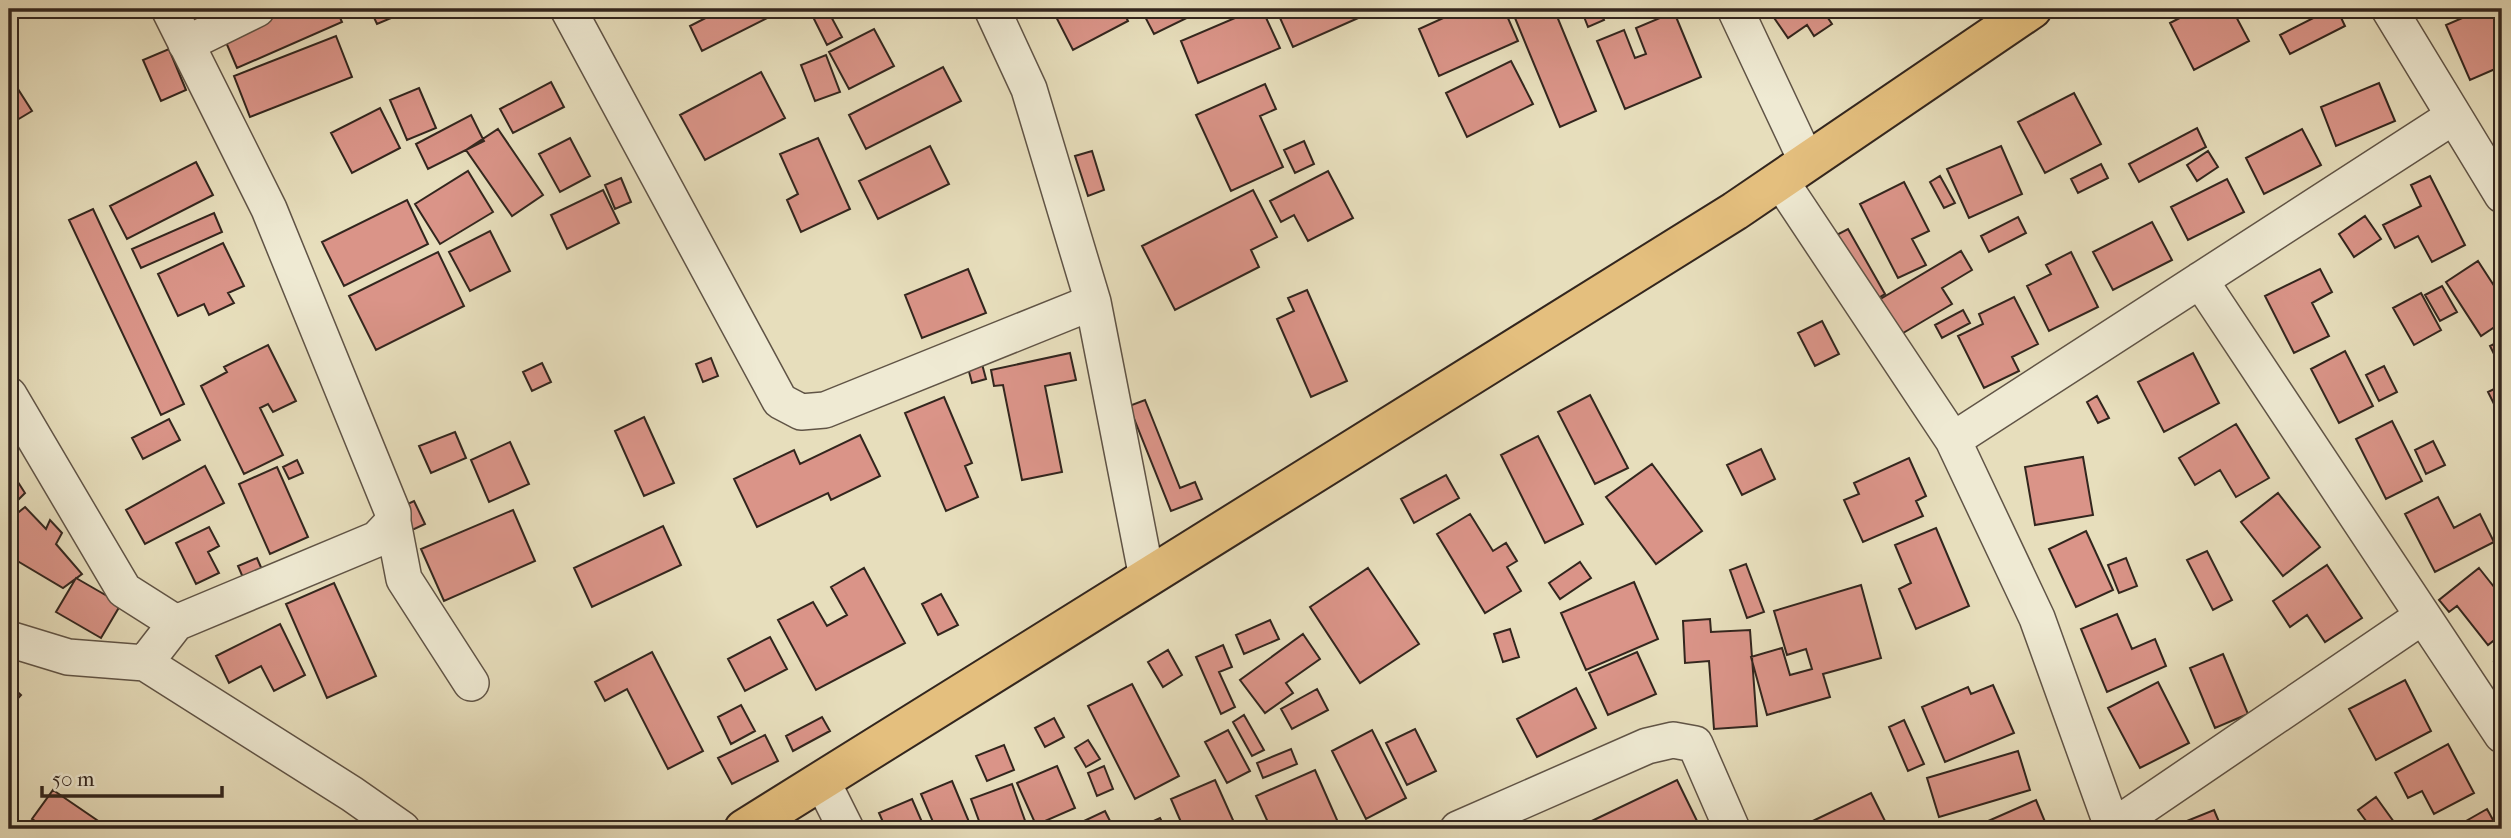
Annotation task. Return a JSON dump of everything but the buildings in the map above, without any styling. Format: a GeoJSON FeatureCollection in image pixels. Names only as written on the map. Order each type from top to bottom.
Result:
{"type":"FeatureCollection","features":[{"type":"Feature","properties":{"kind":"main road"},"geometry":{"type":"LineString","coordinates":[[744,829],[1793,171],[2032,9]]}},
{"type":"Feature","properties":{"kind":"street"},"geometry":{"type":"LineString","coordinates":[[169,9],[269,209],[388,498],[404,579],[471,682]]}},
{"type":"Feature","properties":{"kind":"street"},"geometry":{"type":"LineString","coordinates":[[186,44],[257,9]]}},
{"type":"Feature","properties":{"kind":"street"},"geometry":{"type":"LineString","coordinates":[[568,9],[780,401],[801,412],[825,410],[1093,302]]}},
{"type":"Feature","properties":{"kind":"street"},"geometry":{"type":"LineString","coordinates":[[1735,9],[1793,171],[1953,440],[2036,618],[2113,828],[2423,616]]}},
{"type":"Feature","properties":{"kind":"street"},"geometry":{"type":"LineString","coordinates":[[2389,9],[2502,195]]}},
{"type":"Feature","properties":{"kind":"street"},"geometry":{"type":"LineString","coordinates":[[994,10],[1029,89],[1093,302],[1147,578]]}},
{"type":"Feature","properties":{"kind":"street"},"geometry":{"type":"LineString","coordinates":[[1953,440],[2454,116]]}},
{"type":"Feature","properties":{"kind":"street"},"geometry":{"type":"LineString","coordinates":[[2200,280],[2502,735]]}},
{"type":"Feature","properties":{"kind":"street"},"geometry":{"type":"LineString","coordinates":[[9,395],[124,590],[176,623]]}},
{"type":"Feature","properties":{"kind":"street"},"geometry":{"type":"LineString","coordinates":[[145,663],[176,623],[367,543],[377,538],[393,522]]}},
{"type":"Feature","properties":{"kind":"street"},"geometry":{"type":"LineString","coordinates":[[9,639],[68,657],[145,663],[352,794],[402,829]]}},
{"type":"Feature","properties":{"kind":"street"},"geometry":{"type":"LineString","coordinates":[[1458,829],[1647,746],[1673,740],[1695,744],[1732,829]]}},
{"type":"Feature","properties":{"kind":"street"},"geometry":{"type":"LineString","coordinates":[[822,781],[846,829]]}}]}
